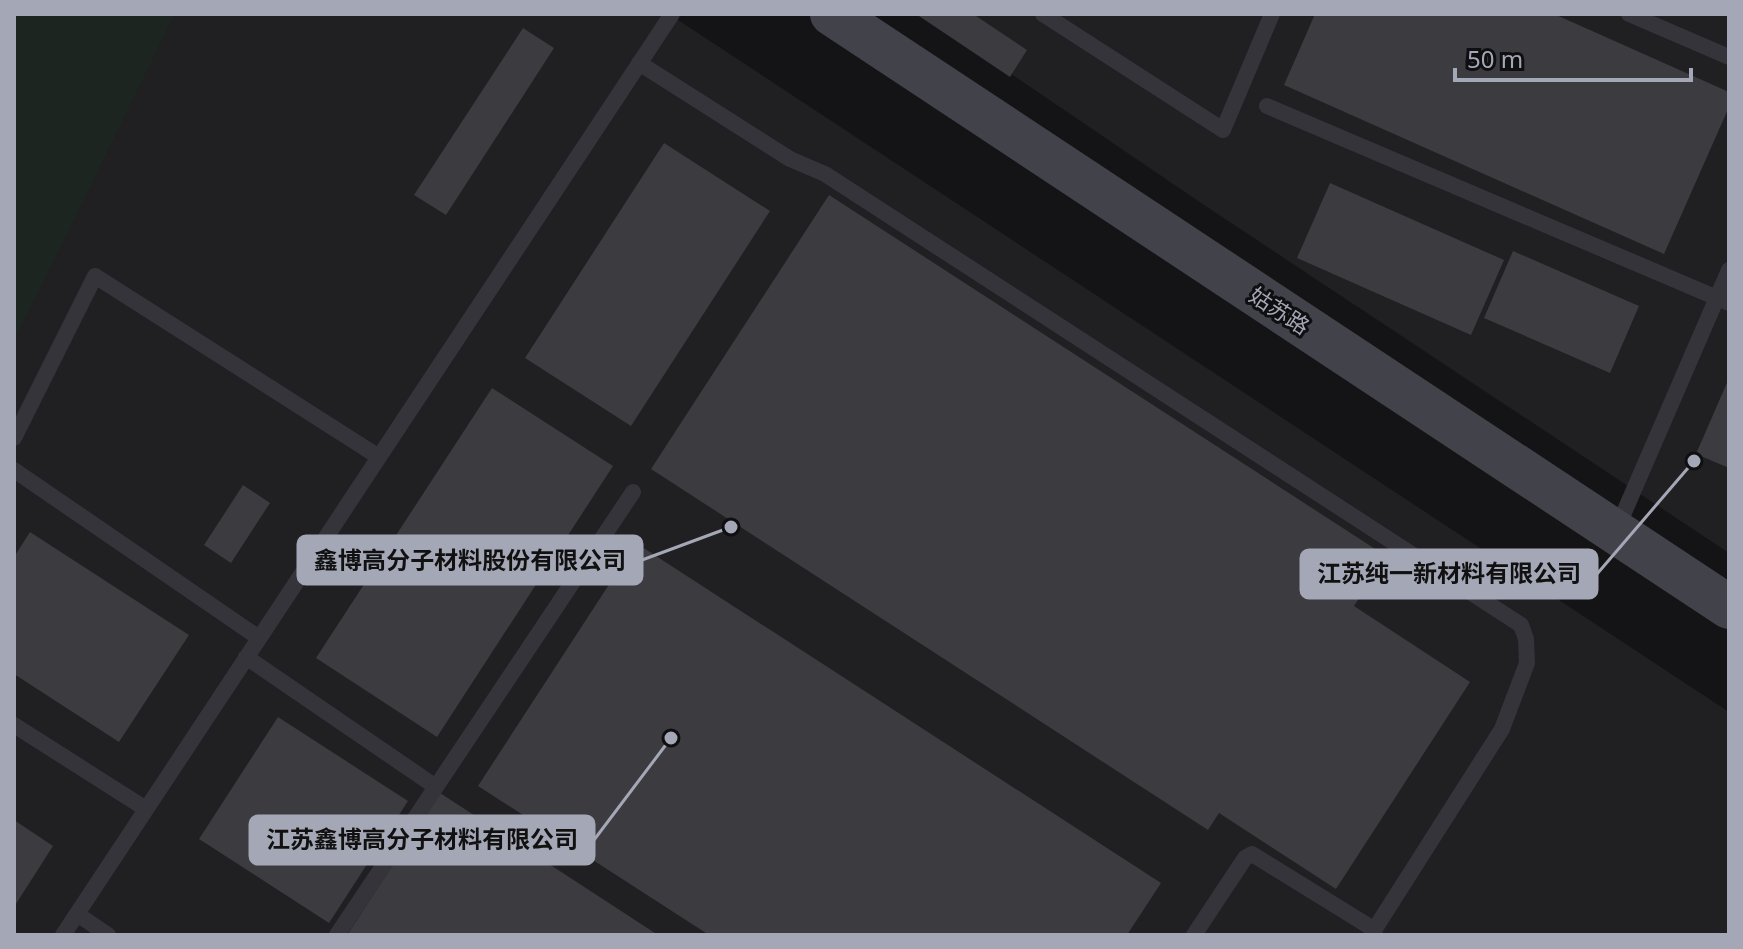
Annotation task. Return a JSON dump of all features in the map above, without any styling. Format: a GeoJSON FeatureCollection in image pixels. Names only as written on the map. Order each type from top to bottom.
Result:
{"type":"FeatureCollection","features":[{"type":"Feature","properties":{"kind":"street","name":"姑苏路"},"geometry":{"type":"LineString","coordinates":[[832,14],[1729,607]]}},
{"type":"Feature","properties":{"kind":"lane"},"geometry":{"type":"LineString","coordinates":[[63,935],[672,14]]}},
{"type":"Feature","properties":{"kind":"lane"},"geometry":{"type":"LineString","coordinates":[[1043,14],[1223,130],[1272,14]]}},
{"type":"Feature","properties":{"kind":"lane"},"geometry":{"type":"LineString","coordinates":[[1629,14],[1729,57]]}},
{"type":"Feature","properties":{"kind":"lane"},"geometry":{"type":"LineString","coordinates":[[639,63],[790,159],[825,174],[1521,625],[1526,639],[1527,663],[1502,729],[1373,932],[1252,854],[1245,858],[1194,935]]}},
{"type":"Feature","properties":{"kind":"lane"},"geometry":{"type":"LineString","coordinates":[[1267,106],[1723,300]]}},
{"type":"Feature","properties":{"kind":"lane"},"geometry":{"type":"LineString","coordinates":[[1616,532],[1723,300],[1729,270]]}},
{"type":"Feature","properties":{"kind":"lane"},"geometry":{"type":"LineString","coordinates":[[14,438],[95,276],[379,457]]}},
{"type":"Feature","properties":{"kind":"lane"},"geometry":{"type":"LineString","coordinates":[[14,470],[259,638]]}},
{"type":"Feature","properties":{"kind":"lane"},"geometry":{"type":"LineString","coordinates":[[337,935],[633,492]]}},
{"type":"Feature","properties":{"kind":"lane"},"geometry":{"type":"LineString","coordinates":[[246,657],[436,787]]}},
{"type":"Feature","properties":{"kind":"lane"},"geometry":{"type":"LineString","coordinates":[[14,725],[146,809]]}},
{"type":"Feature","properties":{"kind":"lane"},"geometry":{"type":"LineString","coordinates":[[77,914],[108,935]]}},
{"type":"Feature","properties":{"kind":"shaded area"},"geometry":{"type":"Polygon","coordinates":[[[14,14],[175,14],[14,342],[14,14]]]}},
{"type":"Feature","properties":{"kind":"shaded area"},"geometry":{"type":"Polygon","coordinates":[[[171,14],[669,14],[1729,712],[1729,935],[14,935],[14,342],[171,14]]]}},
{"type":"Feature","properties":{"kind":"shaded area"},"geometry":{"type":"Polygon","coordinates":[[[923,14],[1729,14],[1729,553],[1204,205],[923,14]]]}},
{"type":"Feature","properties":{"kind":"building"},"geometry":{"type":"Polygon","coordinates":[[[916,14],[973,14],[1027,50],[1010,77],[916,14]]]}},
{"type":"Feature","properties":{"kind":"building"},"geometry":{"type":"Polygon","coordinates":[[[1315,14],[1554,14],[1729,92],[1729,107],[1664,254],[1284,85],[1315,14]]]}},
{"type":"Feature","properties":{"kind":"building"},"geometry":{"type":"Polygon","coordinates":[[[523,28],[554,48],[446,215],[414,195],[523,28]]]}},
{"type":"Feature","properties":{"kind":"building"},"geometry":{"type":"Polygon","coordinates":[[[664,143],[770,211],[631,426],[525,358],[664,143]]]}},
{"type":"Feature","properties":{"kind":"building"},"geometry":{"type":"Polygon","coordinates":[[[1330,183],[1504,260],[1471,335],[1297,258],[1330,183]]]}},
{"type":"Feature","properties":{"kind":"building"},"geometry":{"type":"Polygon","coordinates":[[[829,195],[1386,556],[1354,606],[1470,682],[1336,889],[1219,813],[1208,830],[651,469],[829,195]]]}},
{"type":"Feature","properties":{"kind":"building"},"geometry":{"type":"Polygon","coordinates":[[[1513,251],[1639,306],[1610,373],[1484,318],[1513,251]]]}},
{"type":"Feature","properties":{"kind":"building"},"geometry":{"type":"Polygon","coordinates":[[[1729,378],[1729,468],[1696,454],[1729,378]]]}},
{"type":"Feature","properties":{"kind":"building"},"geometry":{"type":"Polygon","coordinates":[[[492,388],[613,466],[437,737],[316,658],[492,388]]]}},
{"type":"Feature","properties":{"kind":"building"},"geometry":{"type":"Polygon","coordinates":[[[243,485],[270,503],[231,563],[204,545],[243,485]]]}},
{"type":"Feature","properties":{"kind":"building"},"geometry":{"type":"Polygon","coordinates":[[[30,532],[189,635],[119,742],[14,674],[14,557],[30,532]]]}},
{"type":"Feature","properties":{"kind":"building"},"geometry":{"type":"Polygon","coordinates":[[[636,543],[1161,883],[1127,935],[709,935],[478,786],[636,543]]]}},
{"type":"Feature","properties":{"kind":"building"},"geometry":{"type":"Polygon","coordinates":[[[278,717],[408,801],[329,923],[199,839],[278,717]]]}},
{"type":"Feature","properties":{"kind":"building"},"geometry":{"type":"Polygon","coordinates":[[[440,793],[658,935],[347,935],[440,793]]]}},
{"type":"Feature","properties":{"kind":"building"},"geometry":{"type":"Polygon","coordinates":[[[14,820],[53,846],[14,907],[14,820]]]}},
{"type":"Feature","properties":{"kind":"place","name":"江苏纯一新材料有限公司"},"geometry":{"type":"Point","coordinates":[1694,461]}},
{"type":"Feature","properties":{"kind":"place","name":"鑫博高分子材料股份有限公司"},"geometry":{"type":"Point","coordinates":[731,527]}},
{"type":"Feature","properties":{"kind":"place","name":"江苏鑫博高分子材料有限公司"},"geometry":{"type":"Point","coordinates":[671,738]}}]}
